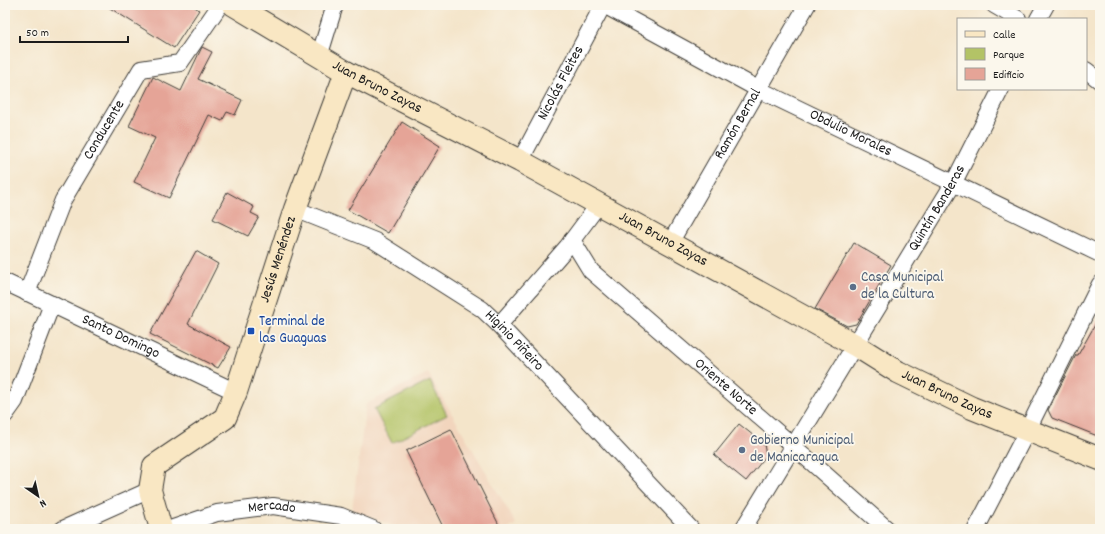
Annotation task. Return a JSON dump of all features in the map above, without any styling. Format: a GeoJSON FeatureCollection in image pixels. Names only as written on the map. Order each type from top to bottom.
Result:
{"type":"FeatureCollection","features":[{"type":"Feature","properties":{"kind":"main road","name":"Juan Bruno Zayas"},"geometry":{"type":"LineString","coordinates":[[234,5],[346,72],[520,161],[670,242],[855,345],[905,375],[972,408],[1100,459]]}},
{"type":"Feature","properties":{"kind":"main road","name":"Jesús Menéndez"},"geometry":{"type":"LineString","coordinates":[[161,529],[150,490],[154,466],[225,418],[236,392],[295,209],[346,72]]}},
{"type":"Feature","properties":{"kind":"street","name":"Conducente"},"geometry":{"type":"LineString","coordinates":[[27,293],[63,200],[141,69],[180,63],[220,5]]}},
{"type":"Feature","properties":{"kind":"street"},"geometry":{"type":"LineString","coordinates":[[319,57],[336,5]]}},
{"type":"Feature","properties":{"kind":"street","name":"Obdulio Morales"},"geometry":{"type":"LineString","coordinates":[[604,5],[758,89],[1100,254]]}},
{"type":"Feature","properties":{"kind":"street","name":"Nicolás Fleites"},"geometry":{"type":"LineString","coordinates":[[520,161],[604,5]]}},
{"type":"Feature","properties":{"kind":"street","name":"Ramón Bernal"},"geometry":{"type":"LineString","coordinates":[[670,242],[807,5]]}},
{"type":"Feature","properties":{"kind":"street"},"geometry":{"type":"LineString","coordinates":[[994,5],[1016,18]]}},
{"type":"Feature","properties":{"kind":"street"},"geometry":{"type":"LineString","coordinates":[[1039,18],[1046,5]]}},
{"type":"Feature","properties":{"kind":"street"},"geometry":{"type":"LineString","coordinates":[[1087,71],[1100,81]]}},
{"type":"Feature","properties":{"kind":"street","name":"Quintín Banderas"},"geometry":{"type":"LineString","coordinates":[[743,529],[792,445],[953,184],[1000,90]]}},
{"type":"Feature","properties":{"kind":"street"},"geometry":{"type":"LineString","coordinates":[[499,325],[572,240],[598,204]]}},
{"type":"Feature","properties":{"kind":"street","name":"Higinio Piñeiro"},"geometry":{"type":"LineString","coordinates":[[295,209],[375,241],[482,309],[499,325],[690,529]]}},
{"type":"Feature","properties":{"kind":"street","name":"Oriente Norte"},"geometry":{"type":"LineString","coordinates":[[572,240],[591,271],[887,529]]}},
{"type":"Feature","properties":{"kind":"street","name":"Santo Domingo"},"geometry":{"type":"LineString","coordinates":[[5,282],[236,392]]}},
{"type":"Feature","properties":{"kind":"street"},"geometry":{"type":"LineString","coordinates":[[976,529],[1100,284]]}},
{"type":"Feature","properties":{"kind":"street"},"geometry":{"type":"LineString","coordinates":[[5,415],[15,401],[52,304]]}},
{"type":"Feature","properties":{"kind":"street"},"geometry":{"type":"LineString","coordinates":[[63,529],[150,490]]}},
{"type":"Feature","properties":{"kind":"street","name":"Mercado"},"geometry":{"type":"LineString","coordinates":[[170,529],[217,513],[272,506],[341,516],[373,529]]}},
{"type":"Feature","properties":{"kind":"shaded area"},"geometry":{"type":"Polygon","coordinates":[[[428,373],[516,524],[508,529],[401,529],[352,510],[366,404],[428,373]]]}},
{"type":"Feature","properties":{"kind":"green space"},"geometry":{"type":"Polygon","coordinates":[[[430,381],[447,415],[392,443],[374,409],[430,381]]]}},
{"type":"Feature","properties":{"kind":"building"},"geometry":{"type":"Polygon","coordinates":[[[105,5],[192,5],[199,10],[174,48],[105,5]]]}},
{"type":"Feature","properties":{"kind":"building"},"geometry":{"type":"Polygon","coordinates":[[[202,47],[212,52],[198,79],[242,100],[235,115],[227,112],[222,121],[209,115],[169,198],[134,182],[155,138],[129,126],[153,77],[181,91],[202,47]]]}},
{"type":"Feature","properties":{"kind":"building"},"geometry":{"type":"Polygon","coordinates":[[[402,122],[440,146],[388,233],[348,210],[402,122]]]}},
{"type":"Feature","properties":{"kind":"building"},"geometry":{"type":"Polygon","coordinates":[[[227,192],[254,207],[251,213],[259,217],[248,236],[213,219],[227,192]]]}},
{"type":"Feature","properties":{"kind":"building","name":"Casa Municipal de la Cultura"},"geometry":{"type":"Polygon","coordinates":[[[854,243],[891,265],[856,324],[847,326],[815,309],[854,243]]]}},
{"type":"Feature","properties":{"kind":"building"},"geometry":{"type":"Polygon","coordinates":[[[196,251],[218,264],[188,324],[231,347],[218,368],[150,334],[196,251]]]}},
{"type":"Feature","properties":{"kind":"building"},"geometry":{"type":"Polygon","coordinates":[[[1100,316],[1100,437],[1052,418],[1048,410],[1076,355],[1078,355],[1100,316]]]}},
{"type":"Feature","properties":{"kind":"building","name":"Gobierno Municipal de Manicaragua"},"geometry":{"type":"Polygon","coordinates":[[[739,424],[764,444],[766,456],[746,481],[714,455],[739,424]]]}},
{"type":"Feature","properties":{"kind":"building"},"geometry":{"type":"Polygon","coordinates":[[[451,429],[501,529],[444,529],[406,451],[451,429]]]}},
{"type":"Feature","properties":{"kind":"place","name":"Casa Municipal de la Cultura"},"geometry":{"type":"Point","coordinates":[853,287]}},
{"type":"Feature","properties":{"kind":"place","name":"Terminal de las Guaguas"},"geometry":{"type":"Point","coordinates":[251,331]}},
{"type":"Feature","properties":{"kind":"place","name":"Gobierno Municipal de Manicaragua"},"geometry":{"type":"Point","coordinates":[742,450]}}]}
